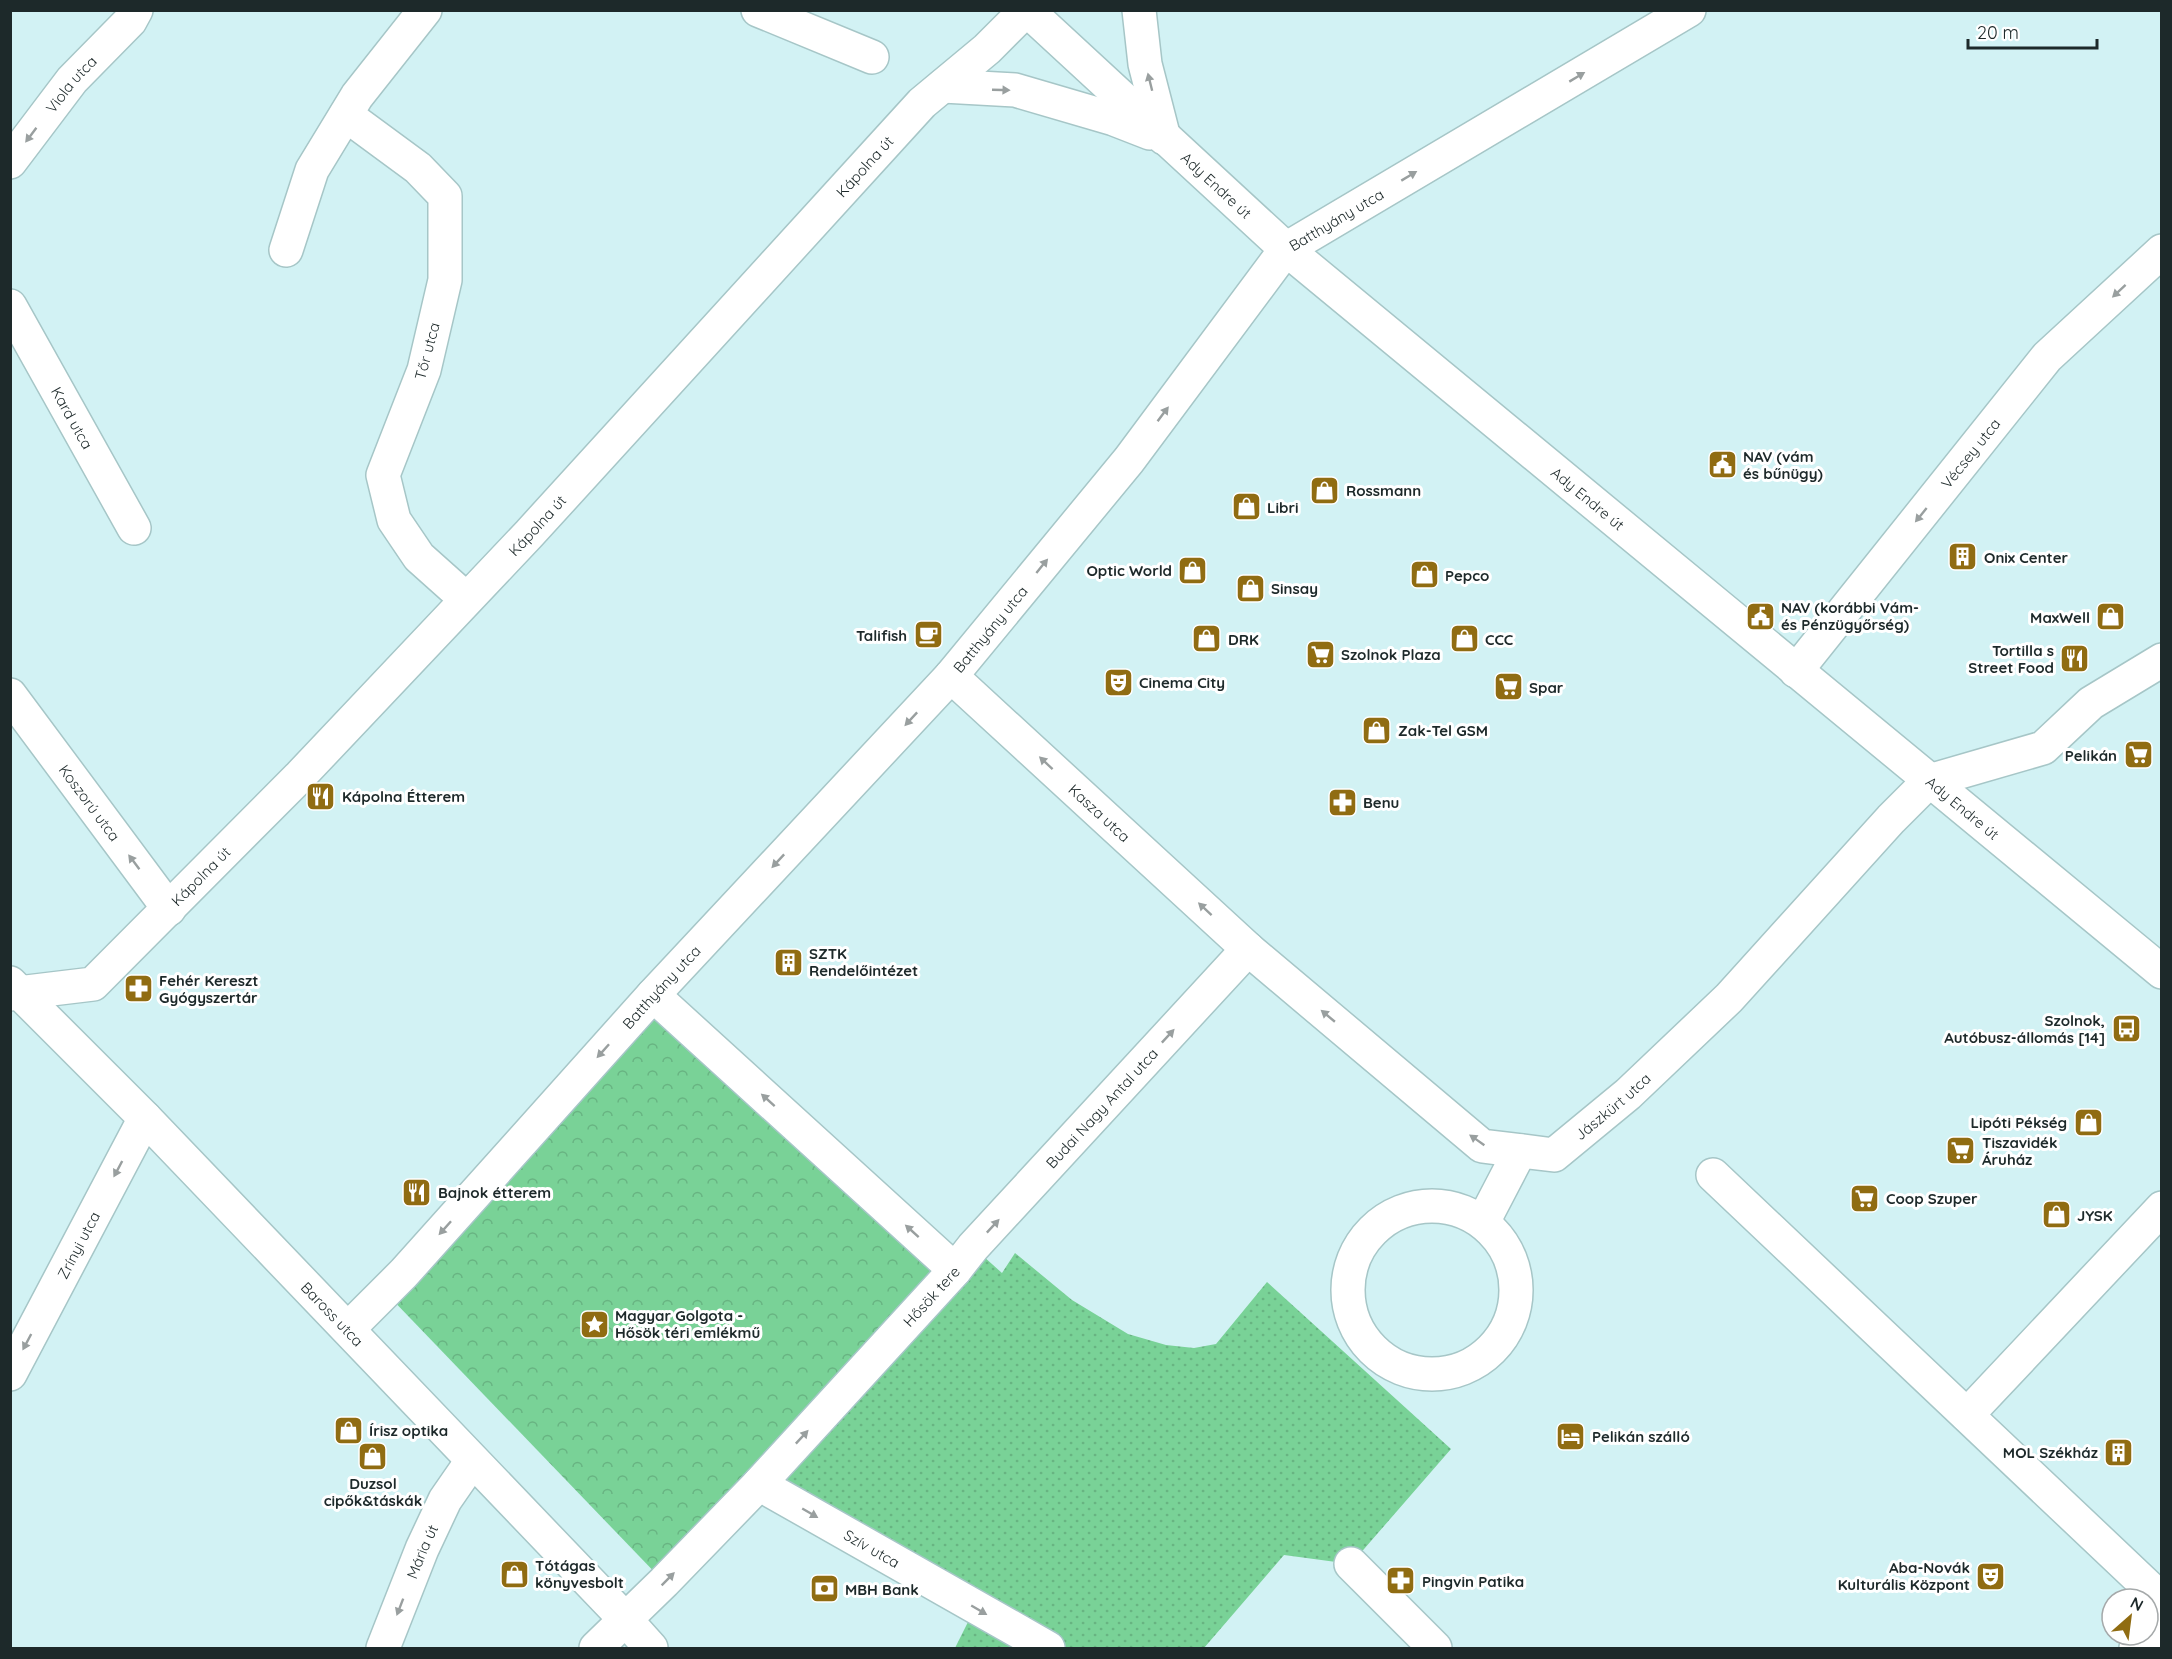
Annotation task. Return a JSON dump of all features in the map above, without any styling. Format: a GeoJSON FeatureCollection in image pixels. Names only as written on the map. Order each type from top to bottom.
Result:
{"type":"FeatureCollection","features":[{"type":"Feature","properties":{"kind":"street","name":"Viola utca"},"geometry":{"type":"LineString","coordinates":[[10,162],[72,80],[130,21],[136,10]]}},
{"type":"Feature","properties":{"kind":"street"},"geometry":{"type":"LineString","coordinates":[[286,250],[312,170],[357,96],[426,10]]}},
{"type":"Feature","properties":{"kind":"street"},"geometry":{"type":"LineString","coordinates":[[758,10],[872,57]]}},
{"type":"Feature","properties":{"kind":"street","name":"Kápolna út"},"geometry":{"type":"LineString","coordinates":[[13,989],[93,984],[299,777],[529,534],[922,103],[987,49],[1027,10]]}},
{"type":"Feature","properties":{"kind":"street","name":"Ady Endre út"},"geometry":{"type":"LineString","coordinates":[[1027,10],[1286,249],[2162,972]]}},
{"type":"Feature","properties":{"kind":"street"},"geometry":{"type":"LineString","coordinates":[[1139,10],[1145,64],[1164,138]]}},
{"type":"Feature","properties":{"kind":"street","name":"Batthyány utca"},"geometry":{"type":"LineString","coordinates":[[348,1329],[404,1274],[653,995],[951,676],[1129,460],[1286,249],[1689,10]]}},
{"type":"Feature","properties":{"kind":"street"},"geometry":{"type":"LineString","coordinates":[[943,86],[1015,90],[1114,119],[1164,138]]}},
{"type":"Feature","properties":{"kind":"street","name":"Tőr utca"},"geometry":{"type":"LineString","coordinates":[[346,115],[418,168],[445,196],[445,280],[424,370],[383,475],[394,520],[419,557],[466,599]]}},
{"type":"Feature","properties":{"kind":"street","name":"Vécsey utca"},"geometry":{"type":"LineString","coordinates":[[1796,671],[2047,357],[2162,251]]}},
{"type":"Feature","properties":{"kind":"street","name":"Kard utca"},"geometry":{"type":"LineString","coordinates":[[10,306],[134,528]]}},
{"type":"Feature","properties":{"kind":"street"},"geometry":{"type":"LineString","coordinates":[[1929,781],[2043,747],[2091,703],[2162,660]]}},
{"type":"Feature","properties":{"kind":"street","name":"Kasza utca"},"geometry":{"type":"LineString","coordinates":[[951,676],[1248,949]]}},
{"type":"Feature","properties":{"kind":"street","name":"Koszorú utca"},"geometry":{"type":"LineString","coordinates":[[10,695],[169,909]]}},
{"type":"Feature","properties":{"kind":"street","name":"Jászkürt utca"},"geometry":{"type":"LineString","coordinates":[[1248,949],[1482,1146],[1554,1155],[1628,1094],[1729,998],[1891,819],[1929,781]]}},
{"type":"Feature","properties":{"kind":"street","name":"Budai Nagy Antal utca"},"geometry":{"type":"LineString","coordinates":[[955,1270],[973,1247],[1248,949]]}},
{"type":"Feature","properties":{"kind":"street","name":"Baross utca"},"geometry":{"type":"LineString","coordinates":[[13,989],[145,1118],[625,1618],[651,1648]]}},
{"type":"Feature","properties":{"kind":"street","name":"Hősök tere"},"geometry":{"type":"LineString","coordinates":[[596,1648],[759,1484],[955,1270],[653,995]]}},
{"type":"Feature","properties":{"kind":"street","name":"Zrínyi utca"},"geometry":{"type":"LineString","coordinates":[[10,1374],[145,1118]]}},
{"type":"Feature","properties":{"kind":"street"},"geometry":{"type":"LineString","coordinates":[[1483,1222],[1520,1151]]}},
{"type":"Feature","properties":{"kind":"street"},"geometry":{"type":"LineString","coordinates":[[1713,1175],[2162,1600]]}},
{"type":"Feature","properties":{"kind":"street"},"geometry":{"type":"LineString","coordinates":[[1427,1205],[1456,1209],[1483,1222],[1503,1244],[1514,1268],[1517,1294],[1511,1321],[1498,1344],[1479,1361],[1454,1373],[1428,1375],[1402,1370],[1378,1356],[1360,1337],[1349,1309],[1347,1280],[1356,1252],[1373,1228],[1398,1211],[1427,1205]]}},
{"type":"Feature","properties":{"kind":"street"},"geometry":{"type":"LineString","coordinates":[[1967,1415],[2162,1208]]}},
{"type":"Feature","properties":{"kind":"street","name":"Mária út"},"geometry":{"type":"LineString","coordinates":[[384,1648],[445,1500],[472,1461]]}},
{"type":"Feature","properties":{"kind":"street","name":"Szív utca"},"geometry":{"type":"LineString","coordinates":[[759,1484],[1048,1648]]}},
{"type":"Feature","properties":{"kind":"street"},"geometry":{"type":"LineString","coordinates":[[1351,1564],[1435,1648]]}},
{"type":"Feature","properties":{"kind":"street"},"geometry":{"type":"LineString","coordinates":[[2136,1648],[2162,1621]]}},
{"type":"Feature","properties":{"kind":"green space"},"geometry":{"type":"Polygon","coordinates":[[[653,995],[952,1268],[664,1582],[386,1293],[653,995]]]}},
{"type":"Feature","properties":{"kind":"green space"},"geometry":{"type":"Polygon","coordinates":[[[973,1247],[1002,1273],[1015,1253],[1072,1300],[1128,1334],[1166,1345],[1194,1348],[1216,1344],[1267,1282],[1451,1449],[1351,1564],[1284,1555],[1204,1648],[955,1648],[975,1608],[759,1484],[973,1247]]]}},
{"type":"Feature","properties":{"kind":"place","name":"NAV (vám és bűnügy)"},"geometry":{"type":"Point","coordinates":[1722,465]}},
{"type":"Feature","properties":{"kind":"place","name":"Rossmann"},"geometry":{"type":"Point","coordinates":[1325,490]}},
{"type":"Feature","properties":{"kind":"place","name":"Libri"},"geometry":{"type":"Point","coordinates":[1246,507]}},
{"type":"Feature","properties":{"kind":"place","name":"Onix Center"},"geometry":{"type":"Point","coordinates":[1963,557]}},
{"type":"Feature","properties":{"kind":"place","name":"Optic World"},"geometry":{"type":"Point","coordinates":[1193,570]}},
{"type":"Feature","properties":{"kind":"place","name":"Pepco"},"geometry":{"type":"Point","coordinates":[1424,575]}},
{"type":"Feature","properties":{"kind":"place","name":"Sinsay"},"geometry":{"type":"Point","coordinates":[1250,588]}},
{"type":"Feature","properties":{"kind":"place","name":"NAV (korábbi Vám- és Pénzügyőrség)"},"geometry":{"type":"Point","coordinates":[1760,616]}},
{"type":"Feature","properties":{"kind":"place","name":"MaxWell"},"geometry":{"type":"Point","coordinates":[2111,617]}},
{"type":"Feature","properties":{"kind":"place","name":"Talifish"},"geometry":{"type":"Point","coordinates":[928,635]}},
{"type":"Feature","properties":{"kind":"place","name":"DRK"},"geometry":{"type":"Point","coordinates":[1207,639]}},
{"type":"Feature","properties":{"kind":"place","name":"CCC"},"geometry":{"type":"Point","coordinates":[1464,639]}},
{"type":"Feature","properties":{"kind":"place","name":"Szolnok Plaza"},"geometry":{"type":"Point","coordinates":[1320,654]}},
{"type":"Feature","properties":{"kind":"place","name":"Tortilla s Street Food"},"geometry":{"type":"Point","coordinates":[2075,659]}},
{"type":"Feature","properties":{"kind":"place","name":"Cinema City"},"geometry":{"type":"Point","coordinates":[1118,682]}},
{"type":"Feature","properties":{"kind":"place","name":"Spar"},"geometry":{"type":"Point","coordinates":[1508,687]}},
{"type":"Feature","properties":{"kind":"place","name":"Zak-Tel GSM"},"geometry":{"type":"Point","coordinates":[1377,730]}},
{"type":"Feature","properties":{"kind":"place","name":"Pelikán"},"geometry":{"type":"Point","coordinates":[2138,755]}},
{"type":"Feature","properties":{"kind":"place","name":"Kápolna Étterem"},"geometry":{"type":"Point","coordinates":[321,796]}},
{"type":"Feature","properties":{"kind":"place","name":"Benu"},"geometry":{"type":"Point","coordinates":[1342,802]}},
{"type":"Feature","properties":{"kind":"place","name":"SZTK Rendelőintézet"},"geometry":{"type":"Point","coordinates":[788,962]}},
{"type":"Feature","properties":{"kind":"place","name":"Fehér Kereszt Gyógyszertár"},"geometry":{"type":"Point","coordinates":[138,989]}},
{"type":"Feature","properties":{"kind":"place","name":"Szolnok, Autóbusz-állomás [14]"},"geometry":{"type":"Point","coordinates":[2126,1029]}},
{"type":"Feature","properties":{"kind":"place","name":"Lipóti Pékség"},"geometry":{"type":"Point","coordinates":[2088,1122]}},
{"type":"Feature","properties":{"kind":"place","name":"Tiszavidék Áruház"},"geometry":{"type":"Point","coordinates":[1961,1151]}},
{"type":"Feature","properties":{"kind":"place","name":"Bajnok étterem"},"geometry":{"type":"Point","coordinates":[417,1192]}},
{"type":"Feature","properties":{"kind":"place","name":"Coop Szuper"},"geometry":{"type":"Point","coordinates":[1865,1198]}},
{"type":"Feature","properties":{"kind":"place","name":"JYSK"},"geometry":{"type":"Point","coordinates":[2056,1215]}},
{"type":"Feature","properties":{"kind":"place","name":"Magyar Golgota - Hősök téri emlékmű"},"geometry":{"type":"Point","coordinates":[594,1324]}},
{"type":"Feature","properties":{"kind":"place","name":"Írisz optika"},"geometry":{"type":"Point","coordinates":[348,1430]}},
{"type":"Feature","properties":{"kind":"place","name":"Pelikán szálló"},"geometry":{"type":"Point","coordinates":[1571,1436]}},
{"type":"Feature","properties":{"kind":"place","name":"MOL Székház"},"geometry":{"type":"Point","coordinates":[2119,1452]}},
{"type":"Feature","properties":{"kind":"place","name":"Duzsol cipők&táskák"},"geometry":{"type":"Point","coordinates":[373,1456]}},
{"type":"Feature","properties":{"kind":"place","name":"Tótágas könyvesbolt"},"geometry":{"type":"Point","coordinates":[514,1574]}},
{"type":"Feature","properties":{"kind":"place","name":"Aba-Novák Kulturális Központ"},"geometry":{"type":"Point","coordinates":[1991,1576]}},
{"type":"Feature","properties":{"kind":"place","name":"Pingvin Patika"},"geometry":{"type":"Point","coordinates":[1401,1581]}},
{"type":"Feature","properties":{"kind":"place","name":"MBH Bank"},"geometry":{"type":"Point","coordinates":[824,1589]}}]}
